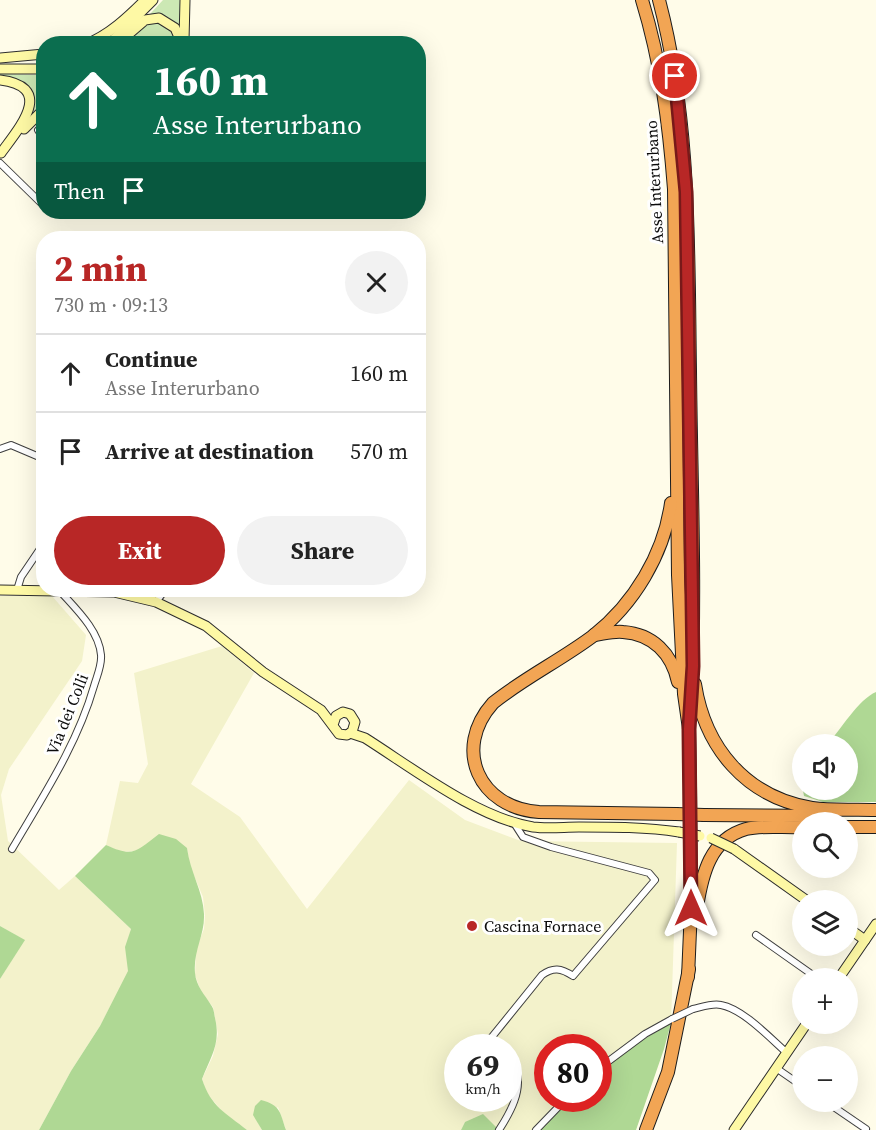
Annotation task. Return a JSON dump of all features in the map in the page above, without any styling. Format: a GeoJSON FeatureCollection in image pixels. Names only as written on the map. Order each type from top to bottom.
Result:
{"type":"FeatureCollection","features":[{"type":"Feature","properties":{"kind":"highway","name":"Asse Interurbano"},"geometry":{"type":"LineString","coordinates":[[642,0],[655,45],[671,146],[674,189],[676,364]]}},
{"type":"Feature","properties":{"kind":"highway","name":"Asse Interurbano"},"geometry":{"type":"LineString","coordinates":[[659,0],[678,94],[686,192],[693,666],[689,729]]}},
{"type":"Feature","properties":{"kind":"highway"},"geometry":{"type":"LineString","coordinates":[[676,364],[671,387],[671,505],[663,537],[653,563],[638,589],[594,635],[501,696],[485,711],[473,743],[473,756],[477,771],[485,784],[499,798],[533,812],[876,817]]}},
{"type":"Feature","properties":{"kind":"highway"},"geometry":{"type":"LineString","coordinates":[[676,364],[678,575],[684,693],[689,729],[691,908],[688,977]]}},
{"type":"Feature","properties":{"kind":"highway"},"geometry":{"type":"LineString","coordinates":[[594,635],[620,632],[638,635],[657,645],[672,662],[680,694],[683,775],[690,786]]}},
{"type":"Feature","properties":{"kind":"highway"},"geometry":{"type":"LineString","coordinates":[[693,666],[697,697],[705,724],[725,758],[748,781],[780,800],[813,808],[876,810]]}},
{"type":"Feature","properties":{"kind":"highway"},"geometry":{"type":"LineString","coordinates":[[646,1130],[668,1072],[688,977],[701,877],[710,858],[718,847],[732,835],[746,829],[792,827]]}},
{"type":"Feature","properties":{"kind":"highway"},"geometry":{"type":"LineString","coordinates":[[858,827],[876,827]]}},
{"type":"Feature","properties":{"kind":"street"},"geometry":{"type":"LineString","coordinates":[[101,36],[145,0]]}},
{"type":"Feature","properties":{"kind":"street"},"geometry":{"type":"LineString","coordinates":[[117,36],[153,0]]}},
{"type":"Feature","properties":{"kind":"street"},"geometry":{"type":"LineString","coordinates":[[183,36],[185,0]]}},
{"type":"Feature","properties":{"kind":"street"},"geometry":{"type":"LineString","coordinates":[[126,36],[145,20],[159,18],[176,28],[180,36]]}},
{"type":"Feature","properties":{"kind":"street"},"geometry":{"type":"LineString","coordinates":[[0,58],[36,55]]}},
{"type":"Feature","properties":{"kind":"street"},"geometry":{"type":"LineString","coordinates":[[0,69],[36,69]]}},
{"type":"Feature","properties":{"kind":"street"},"geometry":{"type":"LineString","coordinates":[[0,80],[20,85],[25,90],[29,102],[27,117],[0,153]]}},
{"type":"Feature","properties":{"kind":"street"},"geometry":{"type":"LineString","coordinates":[[0,153],[36,117]]}},
{"type":"Feature","properties":{"kind":"street"},"geometry":{"type":"LineString","coordinates":[[0,163],[36,199]]}},
{"type":"Feature","properties":{"kind":"street"},"geometry":{"type":"LineString","coordinates":[[0,449],[12,445],[36,456]]}},
{"type":"Feature","properties":{"kind":"street"},"geometry":{"type":"LineString","coordinates":[[17,590],[21,577],[36,555]]}},
{"type":"Feature","properties":{"kind":"street"},"geometry":{"type":"LineString","coordinates":[[0,590],[36,590]]}},
{"type":"Feature","properties":{"kind":"street","name":"Via dei Colli"},"geometry":{"type":"LineString","coordinates":[[12,849],[73,744],[101,663],[97,640],[84,619],[65,597]]}},
{"type":"Feature","properties":{"kind":"street"},"geometry":{"type":"LineString","coordinates":[[135,597],[156,602],[206,626],[263,672],[321,710],[339,734],[350,733],[365,738],[471,805],[494,816],[535,827],[649,828],[711,838],[734,849],[792,890]]}},
{"type":"Feature","properties":{"kind":"street"},"geometry":{"type":"LineString","coordinates":[[156,602],[160,597]]}},
{"type":"Feature","properties":{"kind":"street"},"geometry":{"type":"LineString","coordinates":[[321,710],[350,714],[365,738]]}},
{"type":"Feature","properties":{"kind":"street"},"geometry":{"type":"LineString","coordinates":[[333,725],[334,718],[340,713]]}},
{"type":"Feature","properties":{"kind":"street"},"geometry":{"type":"LineString","coordinates":[[350,733],[356,723]]}},
{"type":"Feature","properties":{"kind":"street"},"geometry":{"type":"LineString","coordinates":[[494,1034],[542,975],[550,969],[564,970],[573,976],[655,880],[649,873],[551,847],[523,837],[514,823]]}},
{"type":"Feature","properties":{"kind":"street"},"geometry":{"type":"LineString","coordinates":[[846,968],[876,924]]}},
{"type":"Feature","properties":{"kind":"street"},"geometry":{"type":"LineString","coordinates":[[756,934],[803,968]]}},
{"type":"Feature","properties":{"kind":"street"},"geometry":{"type":"LineString","coordinates":[[858,935],[865,940]]}},
{"type":"Feature","properties":{"kind":"street"},"geometry":{"type":"LineString","coordinates":[[612,1059],[645,1034],[693,1009],[706,1005],[721,1005],[733,1010],[750,1021],[786,1052]]}},
{"type":"Feature","properties":{"kind":"street"},"geometry":{"type":"LineString","coordinates":[[734,1130],[799,1034]]}},
{"type":"Feature","properties":{"kind":"street"},"geometry":{"type":"LineString","coordinates":[[776,1068],[792,1079]]}},
{"type":"Feature","properties":{"kind":"street"},"geometry":{"type":"LineString","coordinates":[[499,1130],[509,1112]]}},
{"type":"Feature","properties":{"kind":"street"},"geometry":{"type":"LineString","coordinates":[[536,1130],[553,1112]]}},
{"type":"Feature","properties":{"kind":"street"},"geometry":{"type":"LineString","coordinates":[[841,1112],[866,1129]]}},
{"type":"Feature","properties":{"kind":"green space"},"geometry":{"type":"Polygon","coordinates":[[[163,0],[182,0],[181,28],[168,17],[150,14],[163,0]]]}},
{"type":"Feature","properties":{"kind":"green space"},"geometry":{"type":"Polygon","coordinates":[[[156,22],[172,29],[174,36],[132,36],[145,24],[156,22]]]}},
{"type":"Feature","properties":{"kind":"green space"},"geometry":{"type":"Polygon","coordinates":[[[0,74],[36,75],[36,109],[34,111],[30,111],[18,80],[0,77],[0,74]]]}},
{"type":"Feature","properties":{"kind":"green space"},"geometry":{"type":"Polygon","coordinates":[[[0,596],[53,597],[86,635],[82,661],[9,769],[1,795],[8,841],[59,890],[75,876],[131,929],[126,947],[129,971],[100,1026],[71,1071],[39,1130],[0,1130],[0,979],[24,940],[0,926],[0,596]]]}},
{"type":"Feature","properties":{"kind":"green space"},"geometry":{"type":"Polygon","coordinates":[[[222,646],[254,673],[191,784],[240,817],[307,909],[409,780],[465,820],[521,841],[677,843],[671,1023],[612,1062],[612,1034],[534,1034],[534,1112],[555,1112],[538,1130],[499,1130],[465,1122],[461,1130],[286,1130],[278,1107],[258,1123],[262,1130],[247,1130],[225,1115],[206,1092],[202,1079],[213,1056],[218,1034],[213,1007],[201,992],[195,975],[196,949],[204,929],[205,916],[203,897],[189,864],[187,848],[120,852],[106,845],[120,781],[138,783],[148,764],[134,673],[222,646]]]}},
{"type":"Feature","properties":{"kind":"green space"},"geometry":{"type":"Polygon","coordinates":[[[876,692],[876,802],[817,800],[858,800],[858,734],[836,734],[863,701],[876,692]]]}},
{"type":"Feature","properties":{"kind":"green space"},"geometry":{"type":"Polygon","coordinates":[[[159,834],[176,839],[187,848],[203,906],[204,922],[195,973],[199,986],[212,1007],[217,1035],[214,1050],[202,1079],[215,1103],[247,1130],[39,1130],[71,1071],[100,1026],[128,971],[125,947],[131,929],[75,876],[106,845],[123,851],[134,851],[159,834]]]}},
{"type":"Feature","properties":{"kind":"green space"},"geometry":{"type":"Polygon","coordinates":[[[0,926],[25,940],[0,979],[0,926]]]}},
{"type":"Feature","properties":{"kind":"green space"},"geometry":{"type":"Polygon","coordinates":[[[671,1023],[636,1130],[538,1130],[555,1112],[612,1112],[612,1062],[671,1023]]]}},
{"type":"Feature","properties":{"kind":"green space"},"geometry":{"type":"Polygon","coordinates":[[[261,1100],[276,1107],[286,1130],[262,1130],[253,1115],[255,1106],[261,1100]]]}},
{"type":"Feature","properties":{"kind":"green space"},"geometry":{"type":"Polygon","coordinates":[[[483,1114],[499,1130],[461,1130],[465,1122],[483,1114]]]}},
{"type":"Feature","properties":{"kind":"place","name":"Cascina Fornace"},"geometry":{"type":"Point","coordinates":[472,926]}},
{"type":"Feature","properties":{"kind":"route"},"geometry":{"type":"LineString","coordinates":[[675,76],[683,148],[688,257],[693,666],[689,729],[691,908]]}}]}
